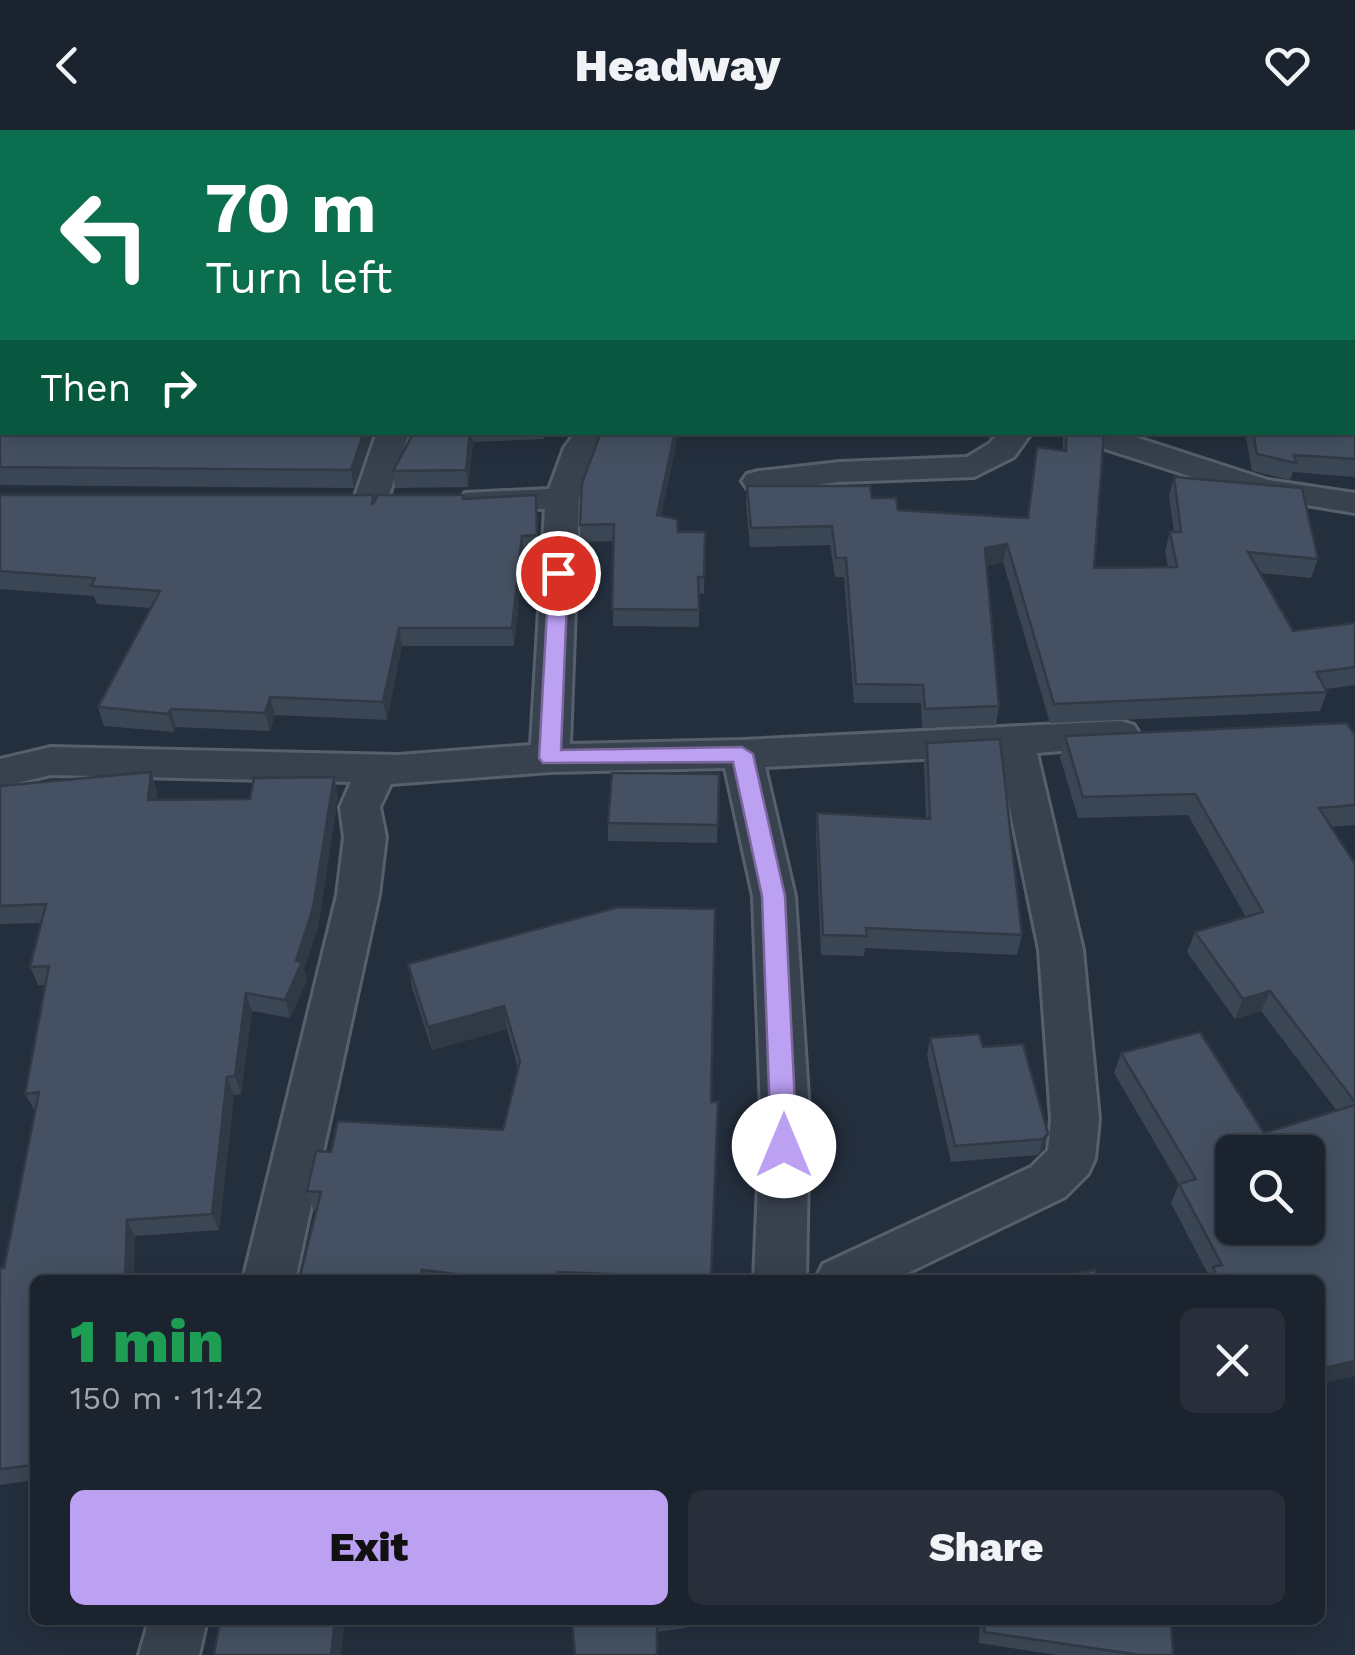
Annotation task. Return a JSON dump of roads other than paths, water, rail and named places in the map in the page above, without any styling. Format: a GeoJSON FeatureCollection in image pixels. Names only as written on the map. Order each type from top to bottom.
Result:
{"type":"FeatureCollection","features":[{"type":"Feature","properties":{"kind":"street"},"geometry":{"type":"LineString","coordinates":[[370,502],[393,435]]}},
{"type":"Feature","properties":{"kind":"street"},"geometry":{"type":"LineString","coordinates":[[550,758],[562,498],[580,448],[591,435]]}},
{"type":"Feature","properties":{"kind":"street"},"geometry":{"type":"LineString","coordinates":[[759,481],[840,472],[974,467],[1002,450],[1014,435]]}},
{"type":"Feature","properties":{"kind":"street"},"geometry":{"type":"LineString","coordinates":[[1094,435],[1264,489],[1355,504]]}},
{"type":"Feature","properties":{"kind":"street"},"geometry":{"type":"LineString","coordinates":[[446,501],[562,498]]}},
{"type":"Feature","properties":{"kind":"street"},"geometry":{"type":"LineString","coordinates":[[331,502],[408,502]]}},
{"type":"Feature","properties":{"kind":"street"},"geometry":{"type":"LineString","coordinates":[[269,1275],[358,895],[364,837],[360,807],[376,772],[550,758],[742,754],[1148,734]]}},
{"type":"Feature","properties":{"kind":"street"},"geometry":{"type":"LineString","coordinates":[[852,1275],[1048,1182],[1071,1159],[1075,1119],[1061,950],[1015,740]]}},
{"type":"Feature","properties":{"kind":"street"},"geometry":{"type":"LineString","coordinates":[[742,754],[774,896],[785,1112],[780,1275]]}},
{"type":"Feature","properties":{"kind":"street"},"geometry":{"type":"LineString","coordinates":[[0,773],[51,761],[398,769]]}},
{"type":"Feature","properties":{"kind":"street"},"geometry":{"type":"LineString","coordinates":[[169,1655],[177,1625]]}}]}
